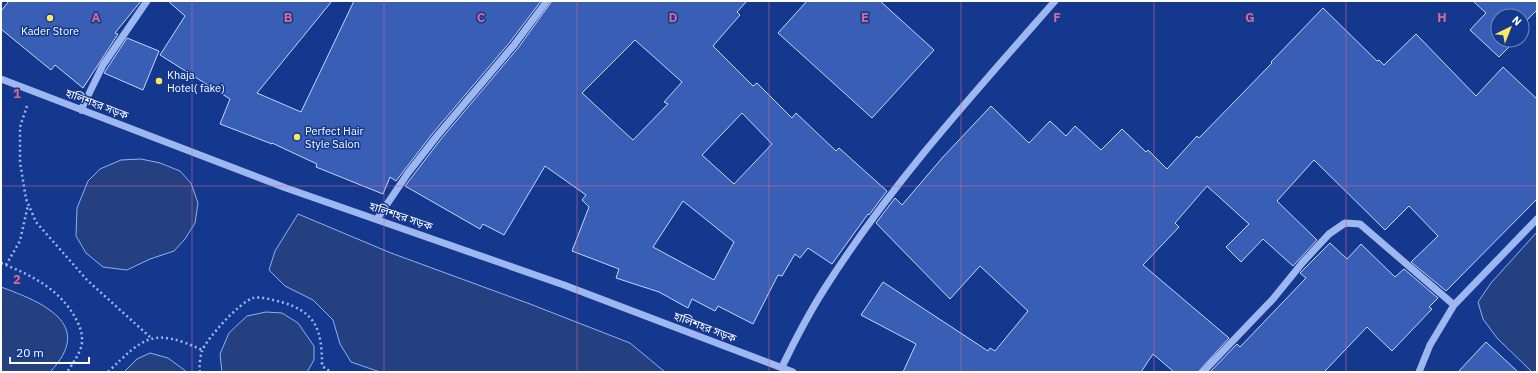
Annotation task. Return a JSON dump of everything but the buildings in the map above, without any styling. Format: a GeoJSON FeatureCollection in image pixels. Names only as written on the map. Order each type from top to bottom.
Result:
{"type":"FeatureCollection","features":[{"type":"Feature","properties":{"kind":"street"},"geometry":{"type":"LineString","coordinates":[[81,110],[103,65],[147,1]]}},
{"type":"Feature","properties":{"kind":"street"},"geometry":{"type":"LineString","coordinates":[[378,219],[408,173],[437,136],[514,45],[547,1]]}},
{"type":"Feature","properties":{"kind":"street"},"geometry":{"type":"LineString","coordinates":[[782,367],[825,288],[878,213],[969,99],[1055,1]]}},
{"type":"Feature","properties":{"kind":"street","name":"হালিশহর সড়ক"},"geometry":{"type":"LineString","coordinates":[[1,79],[286,188],[564,284],[793,372]]}},
{"type":"Feature","properties":{"kind":"street"},"geometry":{"type":"LineString","coordinates":[[1419,372],[1430,344],[1454,305],[1537,219]]}},
{"type":"Feature","properties":{"kind":"street"},"geometry":{"type":"LineString","coordinates":[[1203,372],[1273,299],[1303,262],[1329,234],[1345,223],[1360,224],[1454,305]]}},
{"type":"Feature","properties":{"kind":"path"},"geometry":{"type":"LineString","coordinates":[[32,91],[20,127],[20,162],[28,204],[36,222],[87,280],[150,337]]}},
{"type":"Feature","properties":{"kind":"path"},"geometry":{"type":"LineString","coordinates":[[6,265],[20,241],[28,204]]}},
{"type":"Feature","properties":{"kind":"path"},"geometry":{"type":"LineString","coordinates":[[1,263],[28,274],[49,287],[69,306],[81,328],[83,340],[75,360],[67,372]]}},
{"type":"Feature","properties":{"kind":"path"},"geometry":{"type":"LineString","coordinates":[[200,372],[202,350],[214,334],[243,304],[254,298],[275,300],[297,306],[317,325],[322,345],[322,366],[331,372]]}},
{"type":"Feature","properties":{"kind":"path"},"geometry":{"type":"LineString","coordinates":[[108,372],[132,348],[150,337],[169,338],[187,343],[202,350]]}},
{"type":"Feature","properties":{"kind":"water"},"geometry":{"type":"Polygon","coordinates":[[[141,159],[160,163],[180,171],[191,183],[198,203],[195,223],[185,239],[174,251],[150,259],[127,270],[103,267],[86,253],[76,236],[77,208],[88,181],[100,169],[121,160],[141,159]]]}},
{"type":"Feature","properties":{"kind":"water"},"geometry":{"type":"Polygon","coordinates":[[[298,214],[391,253],[530,304],[630,343],[665,372],[380,372],[351,362],[340,344],[333,320],[313,300],[285,286],[269,270],[275,251],[298,214]]]}},
{"type":"Feature","properties":{"kind":"water"},"geometry":{"type":"Polygon","coordinates":[[[1537,232],[1537,372],[1532,372],[1497,338],[1483,319],[1478,302],[1491,283],[1537,232]]]}},
{"type":"Feature","properties":{"kind":"water"},"geometry":{"type":"Polygon","coordinates":[[[1,287],[47,308],[58,317],[66,328],[68,341],[63,355],[50,372],[1,372],[1,287]]]}},
{"type":"Feature","properties":{"kind":"water"},"geometry":{"type":"Polygon","coordinates":[[[266,312],[282,313],[298,323],[314,346],[314,360],[307,372],[222,372],[220,354],[229,333],[247,316],[266,312]]]}},
{"type":"Feature","properties":{"kind":"water"},"geometry":{"type":"Polygon","coordinates":[[[150,353],[168,358],[187,372],[124,372],[137,359],[150,353]]]}},
{"type":"Feature","properties":{"kind":"place","name":"Kader Store"},"geometry":{"type":"Point","coordinates":[50,18]}},
{"type":"Feature","properties":{"kind":"place","name":"Khaja Hotel( fake)"},"geometry":{"type":"Point","coordinates":[159,81]}},
{"type":"Feature","properties":{"kind":"place","name":"Perfect Hair Style Salon"},"geometry":{"type":"Point","coordinates":[297,137]}}]}
